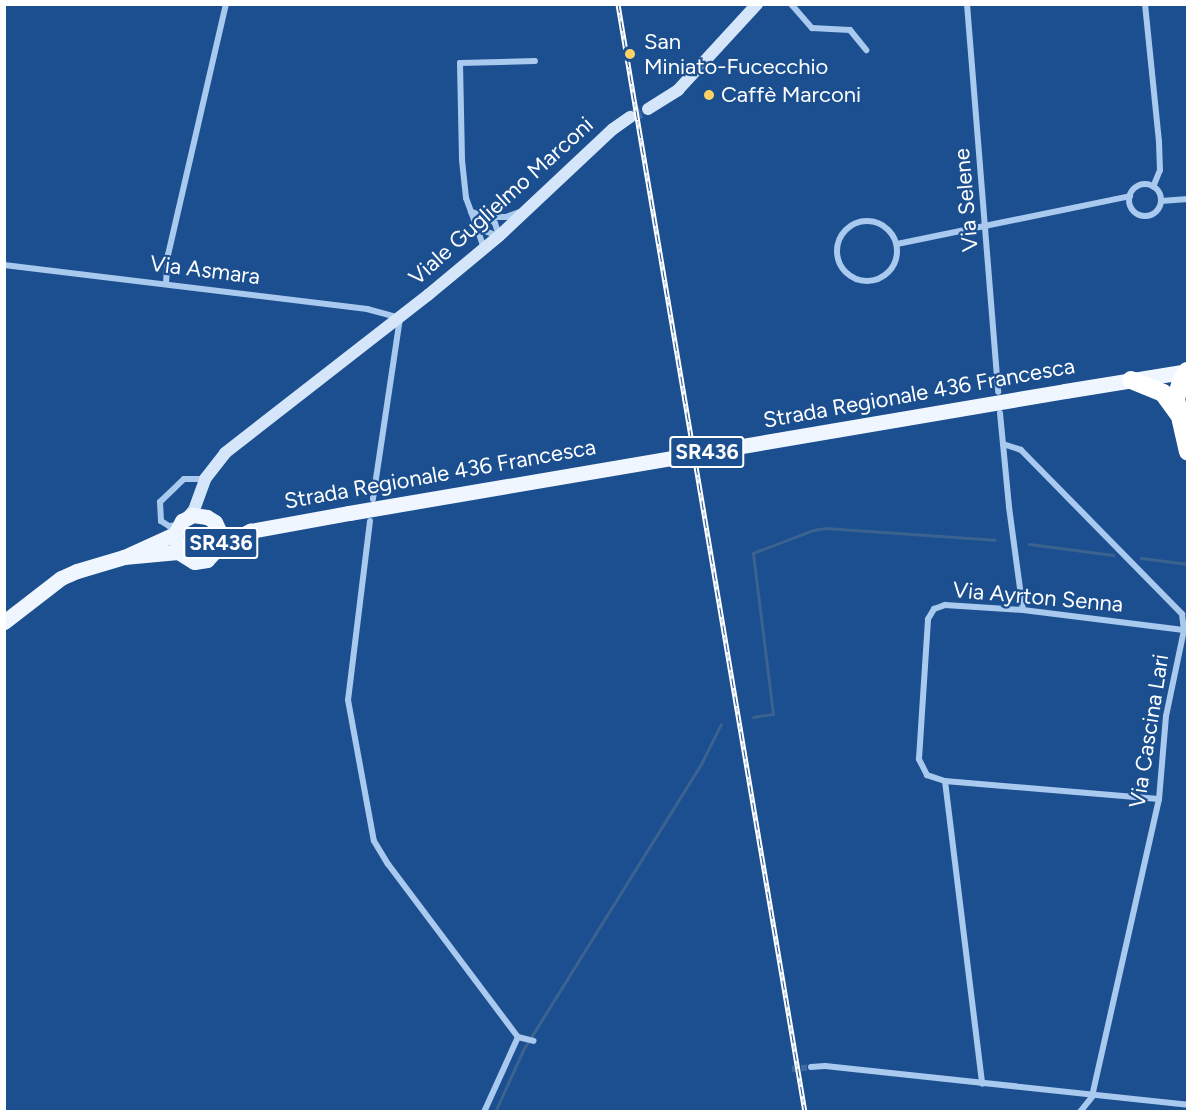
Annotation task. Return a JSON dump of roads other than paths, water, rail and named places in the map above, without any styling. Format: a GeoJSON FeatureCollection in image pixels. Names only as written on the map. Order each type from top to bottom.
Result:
{"type":"FeatureCollection","features":[{"type":"Feature","properties":{"kind":"highway"},"geometry":{"type":"LineString","coordinates":[[1187,371],[1177,393],[1179,415],[1187,446]]}},
{"type":"Feature","properties":{"kind":"highway"},"geometry":{"type":"LineString","coordinates":[[1131,380],[1163,393],[1179,415]]}},
{"type":"Feature","properties":{"kind":"main road","name":"Strada Regionale 436 Francesca"},"geometry":{"type":"LineString","coordinates":[[4,622],[61,578],[124,557],[200,515],[215,523],[246,528],[268,526],[1187,371]]}},
{"type":"Feature","properties":{"kind":"main road","name":"SR436"},"geometry":{"type":"LineString","coordinates":[[215,523],[221,535],[220,546]]}},
{"type":"Feature","properties":{"kind":"main road","name":"SR436"},"geometry":{"type":"LineString","coordinates":[[178,552],[180,525]]}},
{"type":"Feature","properties":{"kind":"main road","name":"Strada Regionale 436 Francesca"},"geometry":{"type":"LineString","coordinates":[[124,557],[178,552],[188,560],[201,562],[213,557],[220,546],[238,536],[268,526]]}},
{"type":"Feature","properties":{"kind":"street"},"geometry":{"type":"LineString","coordinates":[[166,283],[168,255],[226,4]]}},
{"type":"Feature","properties":{"kind":"street"},"geometry":{"type":"LineString","coordinates":[[648,108],[678,90],[757,4]]}},
{"type":"Feature","properties":{"kind":"street"},"geometry":{"type":"LineString","coordinates":[[792,4],[812,28],[850,30],[866,50]]}},
{"type":"Feature","properties":{"kind":"street","name":"Via Selene"},"geometry":{"type":"LineString","coordinates":[[967,4],[987,228],[998,392]]}},
{"type":"Feature","properties":{"kind":"street"},"geometry":{"type":"LineString","coordinates":[[1145,4],[1159,142],[1160,170],[1153,187]]}},
{"type":"Feature","properties":{"kind":"street"},"geometry":{"type":"LineString","coordinates":[[484,248],[466,198],[462,159],[460,63],[535,61]]}},
{"type":"Feature","properties":{"kind":"street","name":"Viale Guglielmo Marconi"},"geometry":{"type":"LineString","coordinates":[[180,525],[194,510],[204,481],[225,453],[400,318],[499,236],[613,129],[630,117]]}},
{"type":"Feature","properties":{"kind":"street"},"geometry":{"type":"LineString","coordinates":[[897,244],[987,228],[1130,196],[1139,186],[1153,187],[1159,193],[1161,201],[1157,210],[1143,216],[1134,211],[1130,196]]}},
{"type":"Feature","properties":{"kind":"street"},"geometry":{"type":"LineString","coordinates":[[1161,201],[1188,199]]}},
{"type":"Feature","properties":{"kind":"street"},"geometry":{"type":"LineString","coordinates":[[471,212],[488,217],[506,217],[526,210]]}},
{"type":"Feature","properties":{"kind":"street"},"geometry":{"type":"LineString","coordinates":[[488,217],[495,223],[499,236]]}},
{"type":"Feature","properties":{"kind":"street"},"geometry":{"type":"LineString","coordinates":[[856,222],[877,222],[886,227],[897,244],[895,264],[890,272],[873,281],[854,279],[840,265],[837,256],[840,236],[856,222]]}},
{"type":"Feature","properties":{"kind":"street"},"geometry":{"type":"LineString","coordinates":[[477,228],[499,236]]}},
{"type":"Feature","properties":{"kind":"street","name":"Via Asmara"},"geometry":{"type":"LineString","coordinates":[[4,265],[367,309],[400,318]]}},
{"type":"Feature","properties":{"kind":"street"},"geometry":{"type":"LineString","coordinates":[[373,498],[400,318]]}},
{"type":"Feature","properties":{"kind":"street"},"geometry":{"type":"LineString","coordinates":[[1000,413],[1023,610]]}},
{"type":"Feature","properties":{"kind":"street","name":"Via Cascina Lari"},"geometry":{"type":"LineString","coordinates":[[1003,444],[1021,450],[1182,614],[1184,630],[1166,716],[1159,799],[1092,1097],[1080,1112]]}},
{"type":"Feature","properties":{"kind":"street"},"geometry":{"type":"LineString","coordinates":[[180,525],[169,526],[161,521],[160,502],[184,479],[204,481],[206,508],[215,523]]}},
{"type":"Feature","properties":{"kind":"street"},"geometry":{"type":"LineString","coordinates":[[370,521],[348,700],[374,841],[388,864],[521,1038],[534,1041]]}},
{"type":"Feature","properties":{"kind":"street","name":"Via Ayrton Senna"},"geometry":{"type":"LineString","coordinates":[[1159,799],[945,781],[927,775],[919,759],[928,619],[934,609],[945,605],[1023,610],[1184,630]]}},
{"type":"Feature","properties":{"kind":"street"},"geometry":{"type":"LineString","coordinates":[[945,781],[982,1084]]}},
{"type":"Feature","properties":{"kind":"street"},"geometry":{"type":"LineString","coordinates":[[484,1112],[521,1038]]}},
{"type":"Feature","properties":{"kind":"street"},"geometry":{"type":"LineString","coordinates":[[811,1067],[825,1066],[1092,1097],[1188,1105]]}},
{"type":"Feature","properties":{"kind":"waterway"},"geometry":{"type":"LineString","coordinates":[[753,717],[773,714],[753,553],[813,530],[825,528],[995,540]]}},
{"type":"Feature","properties":{"kind":"waterway"},"geometry":{"type":"LineString","coordinates":[[1029,544],[1113,555]]}},
{"type":"Feature","properties":{"kind":"waterway"},"geometry":{"type":"LineString","coordinates":[[1141,558],[1188,564]]}},
{"type":"Feature","properties":{"kind":"waterway"},"geometry":{"type":"LineString","coordinates":[[495,1112],[523,1050],[702,762],[721,724]]}},
{"type":"Feature","properties":{"kind":"tunnel"},"geometry":{"type":"LineString","coordinates":[[630,117],[648,109]]}},
{"type":"Feature","properties":{"kind":"tunnel"},"geometry":{"type":"LineString","coordinates":[[792,1069],[811,1067]]}},
{"type":"Feature","properties":{"kind":"railway"},"geometry":{"type":"LineString","coordinates":[[618,4],[805,1112]]}},
{"type":"Feature","properties":{"kind":"place","name":"San Miniato-Fucecchio"},"geometry":{"type":"Point","coordinates":[630,54]}},
{"type":"Feature","properties":{"kind":"place","name":"Caffè Marconi"},"geometry":{"type":"Point","coordinates":[709,95]}}]}
